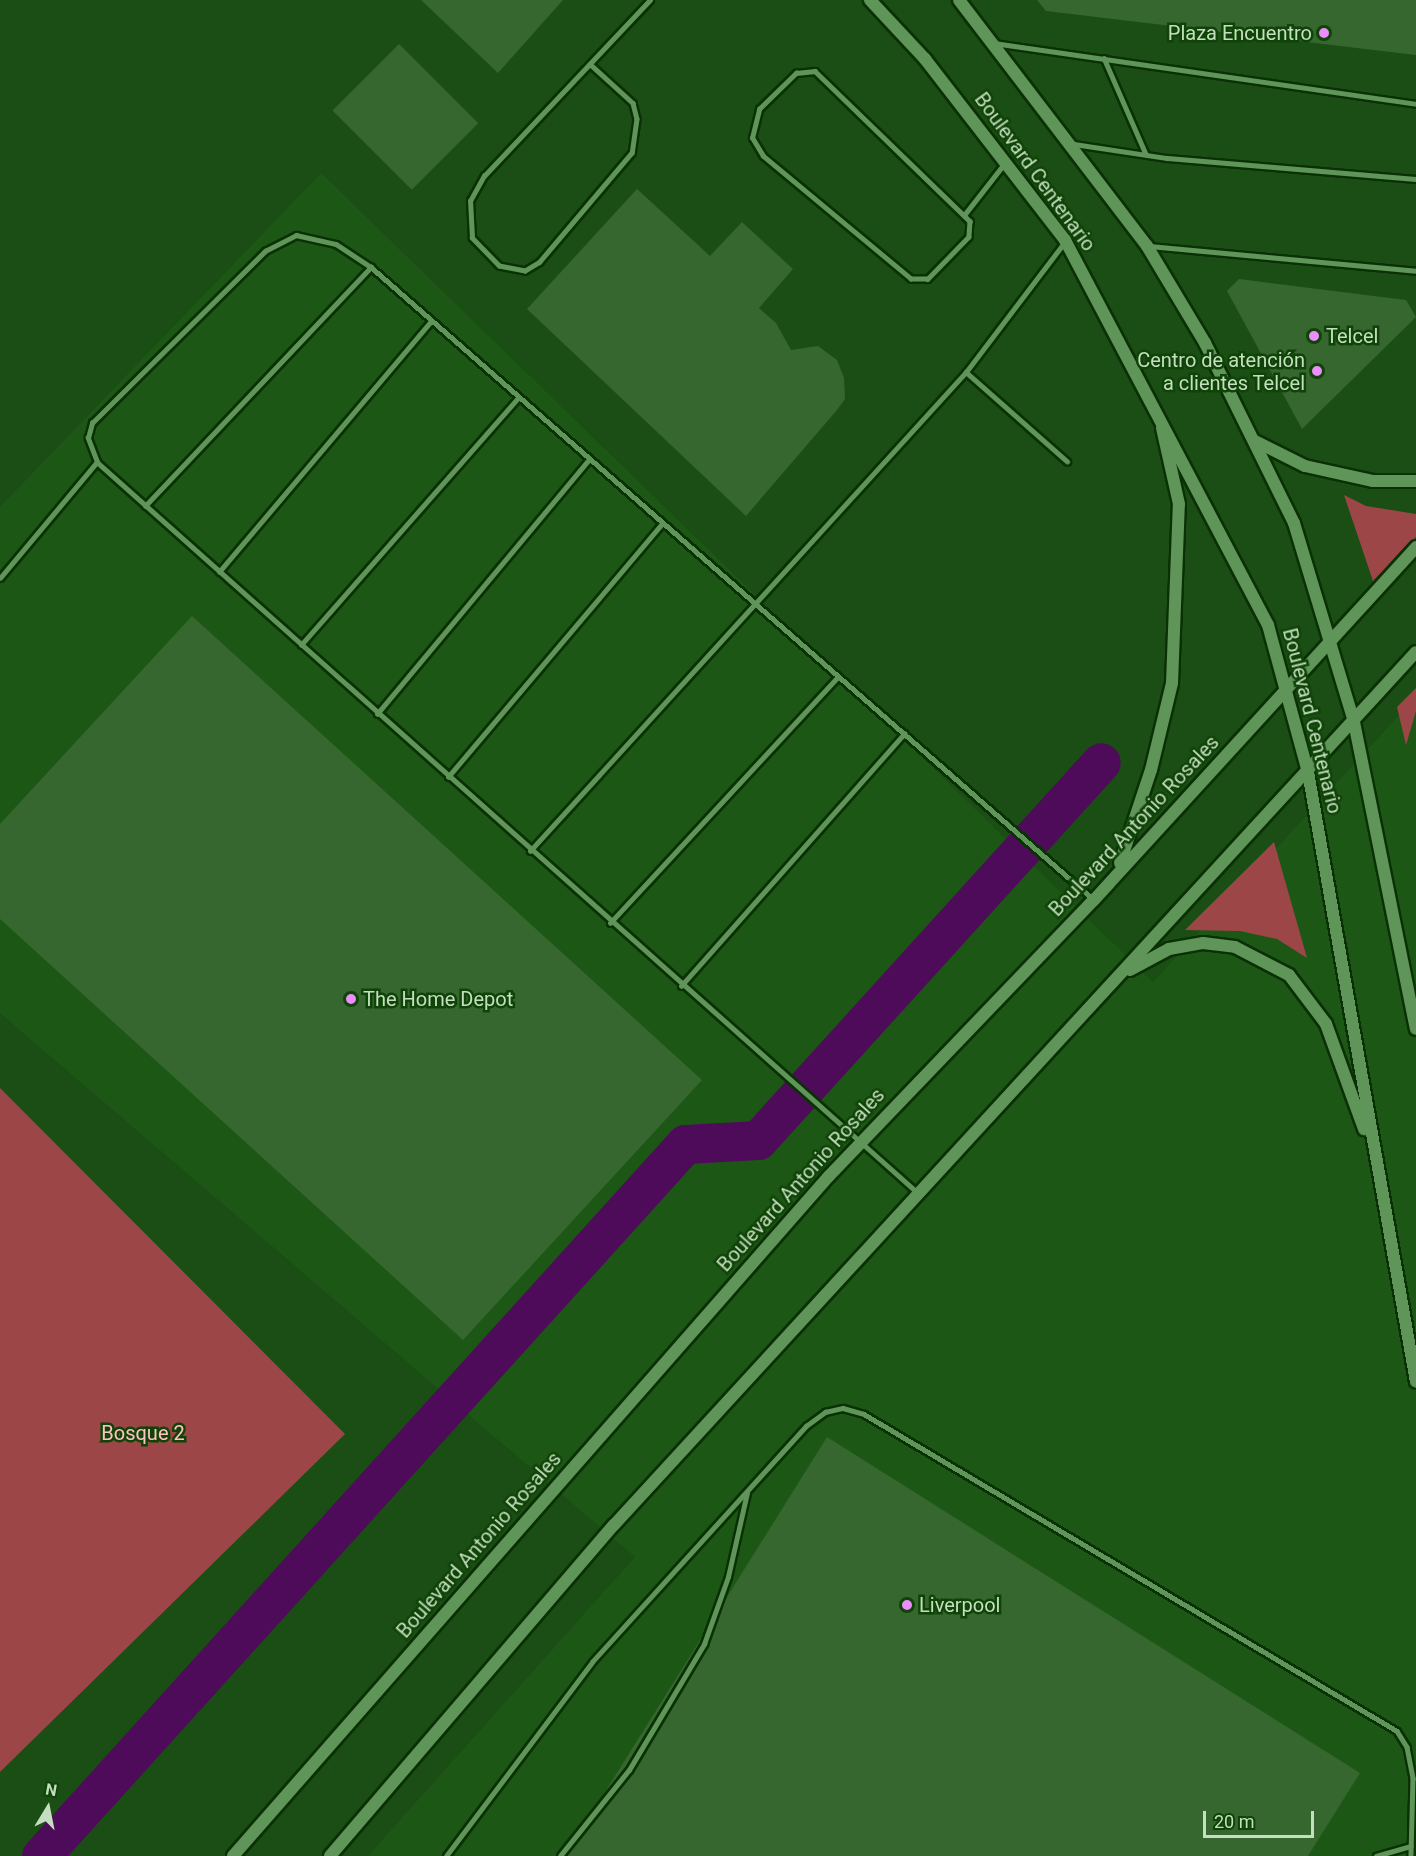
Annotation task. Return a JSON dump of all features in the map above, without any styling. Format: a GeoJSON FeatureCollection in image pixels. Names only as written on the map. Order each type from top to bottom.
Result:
{"type":"FeatureCollection","features":[{"type":"Feature","properties":{"kind":"main road","name":"Boulevard Centenario"},"geometry":{"type":"LineString","coordinates":[[870,0],[1007,159],[1065,240],[1159,412],[1258,601],[1308,772],[1416,1382]]}},
{"type":"Feature","properties":{"kind":"main road","name":"Boulevard Centenario"},"geometry":{"type":"LineString","coordinates":[[959,0],[1074,144],[1147,246],[1255,441],[1310,565],[1354,722],[1416,1029]]}},
{"type":"Feature","properties":{"kind":"main road"},"geometry":{"type":"LineString","coordinates":[[1118,868],[1151,770],[1173,671],[1179,504],[1159,412]]}},
{"type":"Feature","properties":{"kind":"main road"},"geometry":{"type":"LineString","coordinates":[[1255,441],[1305,466],[1373,481],[1416,482]]}},
{"type":"Feature","properties":{"kind":"main road","name":"Boulevard Antonio Rosales"},"geometry":{"type":"LineString","coordinates":[[233,1856],[858,1144],[1094,900],[1118,868],[1286,691],[1416,547]]}},
{"type":"Feature","properties":{"kind":"main road"},"geometry":{"type":"LineString","coordinates":[[330,1856],[614,1525],[1100,992],[1308,772],[1416,652]]}},
{"type":"Feature","properties":{"kind":"main road"},"geometry":{"type":"LineString","coordinates":[[1100,992],[1140,962],[1169,949],[1203,943],[1235,947],[1264,959],[1289,975],[1326,1024],[1378,1172]]}},
{"type":"Feature","properties":{"kind":"lane"},"geometry":{"type":"LineString","coordinates":[[590,64],[633,103],[637,119],[632,153],[540,261],[525,271],[499,266],[472,238],[471,201],[484,176],[650,0]]}},
{"type":"Feature","properties":{"kind":"lane"},"geometry":{"type":"LineString","coordinates":[[994,43],[1416,104]]}},
{"type":"Feature","properties":{"kind":"lane"},"geometry":{"type":"LineString","coordinates":[[1104,58],[1146,154]]}},
{"type":"Feature","properties":{"kind":"lane"},"geometry":{"type":"LineString","coordinates":[[965,214],[815,71],[796,74],[759,109],[752,122],[752,138],[763,156],[911,279],[928,279],[969,237],[965,214],[1007,159]]}},
{"type":"Feature","properties":{"kind":"lane"},"geometry":{"type":"LineString","coordinates":[[1074,144],[1146,154],[1416,179]]}},
{"type":"Feature","properties":{"kind":"lane"},"geometry":{"type":"LineString","coordinates":[[917,1193],[825,1116],[97,462],[88,438],[92,423],[265,251],[296,236],[312,236],[336,244],[371,267],[430,322],[752,603],[963,783],[1094,900]]}},
{"type":"Feature","properties":{"kind":"lane"},"geometry":{"type":"LineString","coordinates":[[530,851],[752,603],[966,372],[1065,240]]}},
{"type":"Feature","properties":{"kind":"lane"},"geometry":{"type":"LineString","coordinates":[[1147,246],[1416,271]]}},
{"type":"Feature","properties":{"kind":"lane"},"geometry":{"type":"LineString","coordinates":[[145,506],[371,267]]}},
{"type":"Feature","properties":{"kind":"lane"},"geometry":{"type":"LineString","coordinates":[[219,572],[430,322]]}},
{"type":"Feature","properties":{"kind":"lane"},"geometry":{"type":"LineString","coordinates":[[966,372],[1067,461]]}},
{"type":"Feature","properties":{"kind":"lane"},"geometry":{"type":"LineString","coordinates":[[301,645],[518,399]]}},
{"type":"Feature","properties":{"kind":"lane"},"geometry":{"type":"LineString","coordinates":[[377,714],[589,460]]}},
{"type":"Feature","properties":{"kind":"lane"},"geometry":{"type":"LineString","coordinates":[[0,578],[97,462]]}},
{"type":"Feature","properties":{"kind":"lane"},"geometry":{"type":"LineString","coordinates":[[448,777],[662,524]]}},
{"type":"Feature","properties":{"kind":"lane"},"geometry":{"type":"LineString","coordinates":[[610,923],[838,677]]}},
{"type":"Feature","properties":{"kind":"lane"},"geometry":{"type":"LineString","coordinates":[[681,987],[904,734]]}},
{"type":"Feature","properties":{"kind":"lane"},"geometry":{"type":"LineString","coordinates":[[446,1856],[592,1662],[748,1490],[825,1412],[843,1408],[864,1414],[1397,1731],[1407,1747],[1413,1779],[1411,1856]]}},
{"type":"Feature","properties":{"kind":"lane"},"geometry":{"type":"LineString","coordinates":[[560,1856],[629,1770],[704,1644],[728,1577],[748,1490]]}},
{"type":"Feature","properties":{"kind":"lane"},"geometry":{"type":"LineString","coordinates":[[1376,1856],[1411,1846]]}},
{"type":"Feature","properties":{"kind":"shaded area"},"geometry":{"type":"Polygon","coordinates":[[[321,173],[1153,982],[1416,697],[1416,1856],[368,1856],[635,1557],[0,1013],[0,507],[321,173]]]}},
{"type":"Feature","properties":{"kind":"green space"},"geometry":{"type":"Polygon","coordinates":[[[1344,495],[1366,506],[1416,514],[1416,537],[1373,581],[1344,495]]]}},
{"type":"Feature","properties":{"kind":"green space"},"geometry":{"type":"Polygon","coordinates":[[[1416,688],[1416,711],[1406,745],[1397,707],[1416,688]]]}},
{"type":"Feature","properties":{"kind":"green space"},"geometry":{"type":"Polygon","coordinates":[[[1274,842],[1307,958],[1277,939],[1240,931],[1185,930],[1274,842]]]}},
{"type":"Feature","properties":{"kind":"green space","name":"Bosque 2"},"geometry":{"type":"Polygon","coordinates":[[[0,1088],[345,1434],[0,1772],[0,1088]]]}},
{"type":"Feature","properties":{"kind":"building"},"geometry":{"type":"Polygon","coordinates":[[[421,0],[563,0],[498,73],[421,0]]]}},
{"type":"Feature","properties":{"kind":"building","name":"Plaza Encuentro"},"geometry":{"type":"Polygon","coordinates":[[[1037,0],[1416,0],[1416,55],[1046,11],[1037,0]]]}},
{"type":"Feature","properties":{"kind":"building"},"geometry":{"type":"Polygon","coordinates":[[[399,44],[478,123],[412,190],[333,110],[399,44]]]}},
{"type":"Feature","properties":{"kind":"building"},"geometry":{"type":"Polygon","coordinates":[[[637,189],[710,256],[742,222],[793,269],[759,308],[776,323],[791,350],[818,346],[837,360],[844,378],[845,399],[746,516],[527,309],[637,189]]]}},
{"type":"Feature","properties":{"kind":"building","name":"Centro de atención a clientes Telcel"},"geometry":{"type":"Polygon","coordinates":[[[1239,279],[1406,300],[1416,317],[1302,429],[1227,291],[1239,279]]]}},
{"type":"Feature","properties":{"kind":"building","name":"The Home Depot"},"geometry":{"type":"Polygon","coordinates":[[[192,616],[702,1080],[463,1340],[0,919],[0,824],[192,616]]]}},
{"type":"Feature","properties":{"kind":"building","name":"Liverpool"},"geometry":{"type":"Polygon","coordinates":[[[827,1437],[1360,1773],[1308,1856],[565,1856],[827,1437]]]}},
{"type":"Feature","properties":{"kind":"waterway"},"geometry":{"type":"LineString","coordinates":[[41,1856],[685,1144],[758,1140],[1101,762]]}},
{"type":"Feature","properties":{"kind":"place","name":"Plaza Encuentro"},"geometry":{"type":"Point","coordinates":[1324,33]}},
{"type":"Feature","properties":{"kind":"place","name":"Telcel"},"geometry":{"type":"Point","coordinates":[1314,336]}},
{"type":"Feature","properties":{"kind":"place","name":"Centro de atención a clientes Telcel"},"geometry":{"type":"Point","coordinates":[1317,371]}},
{"type":"Feature","properties":{"kind":"place","name":"The Home Depot"},"geometry":{"type":"Point","coordinates":[351,999]}},
{"type":"Feature","properties":{"kind":"place","name":"Liverpool"},"geometry":{"type":"Point","coordinates":[907,1605]}}]}
